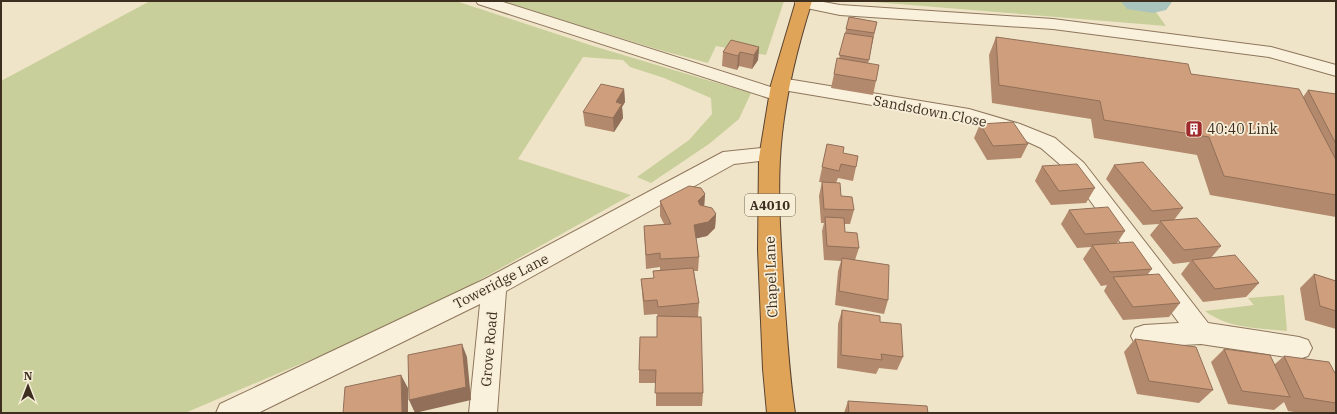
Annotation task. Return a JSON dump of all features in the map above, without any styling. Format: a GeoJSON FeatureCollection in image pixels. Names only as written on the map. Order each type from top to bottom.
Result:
{"type":"FeatureCollection","features":[{"type":"Feature","properties":{"kind":"highway","name":"Chapel Lane"},"geometry":{"type":"LineString","coordinates":[[781,413],[776,378],[769,247],[770,154],[780,89],[803,2]]}},
{"type":"Feature","properties":{"kind":"street","name":"Sandsdown Close"},"geometry":{"type":"LineString","coordinates":[[484,1],[780,89],[969,115],[1013,128],[1048,144],[1077,168],[1202,333]]}},
{"type":"Feature","properties":{"kind":"street"},"geometry":{"type":"LineString","coordinates":[[803,2],[840,10],[1053,24],[1271,52],[1336,71]]}},
{"type":"Feature","properties":{"kind":"street","name":"Toweridge Lane"},"geometry":{"type":"LineString","coordinates":[[230,413],[494,286],[730,157],[770,154]]}},
{"type":"Feature","properties":{"kind":"street","name":"Grove Road"},"geometry":{"type":"LineString","coordinates":[[483,413],[494,286]]}},
{"type":"Feature","properties":{"kind":"street"},"geometry":{"type":"LineString","coordinates":[[1144,336],[1202,333],[1299,348]]}},
{"type":"Feature","properties":{"kind":"green space"},"geometry":{"type":"Polygon","coordinates":[[[150,1],[456,1],[593,46],[751,93],[739,119],[709,144],[651,183],[637,177],[689,140],[712,114],[711,98],[664,78],[630,67],[623,60],[583,57],[518,159],[631,195],[423,312],[185,413],[1,413],[1,81],[150,1]]]}},
{"type":"Feature","properties":{"kind":"green space"},"geometry":{"type":"Polygon","coordinates":[[[501,1],[784,1],[766,55],[716,46],[708,63],[663,51],[501,1]]]}},
{"type":"Feature","properties":{"kind":"green space"},"geometry":{"type":"Polygon","coordinates":[[[861,1],[1148,1],[1166,26],[861,1]]]}},
{"type":"Feature","properties":{"kind":"green space"},"geometry":{"type":"Polygon","coordinates":[[[1284,295],[1287,331],[1244,327],[1214,317],[1205,311],[1254,305],[1248,298],[1284,295]]]}},
{"type":"Feature","properties":{"kind":"building"},"geometry":{"type":"Polygon","coordinates":[[[849,17],[877,22],[874,33],[846,29],[849,17]]]}},
{"type":"Feature","properties":{"kind":"building"},"geometry":{"type":"Polygon","coordinates":[[[845,33],[873,37],[869,60],[839,55],[845,33]]]}},
{"type":"Feature","properties":{"kind":"building","name":"40:40 Link"},"geometry":{"type":"Polygon","coordinates":[[[996,37],[1188,64],[1191,74],[1299,89],[1336,160],[1336,195],[1224,176],[1209,137],[1104,120],[1100,101],[999,85],[996,37]]]}},
{"type":"Feature","properties":{"kind":"building"},"geometry":{"type":"Polygon","coordinates":[[[731,40],[759,47],[754,55],[740,52],[738,56],[723,52],[731,40]]]}},
{"type":"Feature","properties":{"kind":"building"},"geometry":{"type":"Polygon","coordinates":[[[837,58],[879,65],[876,81],[834,74],[837,58]]]}},
{"type":"Feature","properties":{"kind":"building"},"geometry":{"type":"Polygon","coordinates":[[[601,84],[624,89],[616,102],[622,104],[613,118],[583,112],[601,84]]]}},
{"type":"Feature","properties":{"kind":"building"},"geometry":{"type":"Polygon","coordinates":[[[1308,90],[1336,94],[1336,144],[1308,90]]]}},
{"type":"Feature","properties":{"kind":"building"},"geometry":{"type":"Polygon","coordinates":[[[1013,122],[1028,144],[993,146],[980,124],[1013,122]]]}},
{"type":"Feature","properties":{"kind":"building"},"geometry":{"type":"Polygon","coordinates":[[[827,144],[844,147],[843,153],[858,156],[856,167],[841,164],[839,171],[822,167],[827,144]]]}},
{"type":"Feature","properties":{"kind":"building"},"geometry":{"type":"Polygon","coordinates":[[[1143,162],[1183,208],[1152,211],[1114,165],[1143,162]]]}},
{"type":"Feature","properties":{"kind":"building"},"geometry":{"type":"Polygon","coordinates":[[[1077,164],[1095,188],[1059,191],[1042,166],[1077,164]]]}},
{"type":"Feature","properties":{"kind":"building"},"geometry":{"type":"Polygon","coordinates":[[[822,182],[840,183],[841,196],[852,197],[854,210],[824,209],[822,182]]]}},
{"type":"Feature","properties":{"kind":"building"},"geometry":{"type":"Polygon","coordinates":[[[689,186],[701,188],[705,194],[698,201],[700,205],[712,208],[716,214],[708,222],[694,225],[699,257],[660,259],[660,253],[646,255],[644,226],[671,224],[660,201],[689,186]]]}},
{"type":"Feature","properties":{"kind":"building"},"geometry":{"type":"Polygon","coordinates":[[[1108,207],[1125,231],[1085,234],[1069,210],[1108,207]]]}},
{"type":"Feature","properties":{"kind":"building"},"geometry":{"type":"Polygon","coordinates":[[[825,217],[844,218],[845,232],[857,233],[859,248],[827,246],[825,217]]]}},
{"type":"Feature","properties":{"kind":"building"},"geometry":{"type":"Polygon","coordinates":[[[1197,218],[1221,246],[1184,250],[1160,221],[1197,218]]]}},
{"type":"Feature","properties":{"kind":"building"},"geometry":{"type":"Polygon","coordinates":[[[1133,242],[1152,269],[1110,272],[1092,245],[1133,242]]]}},
{"type":"Feature","properties":{"kind":"building"},"geometry":{"type":"Polygon","coordinates":[[[1235,255],[1259,283],[1215,289],[1192,260],[1235,255]]]}},
{"type":"Feature","properties":{"kind":"building"},"geometry":{"type":"Polygon","coordinates":[[[842,258],[889,265],[888,300],[839,291],[842,258]]]}},
{"type":"Feature","properties":{"kind":"building"},"geometry":{"type":"Polygon","coordinates":[[[693,268],[699,303],[658,307],[657,300],[644,301],[641,279],[654,278],[653,271],[693,268]]]}},
{"type":"Feature","properties":{"kind":"building"},"geometry":{"type":"Polygon","coordinates":[[[1159,274],[1180,303],[1133,307],[1113,277],[1159,274]]]}},
{"type":"Feature","properties":{"kind":"building"},"geometry":{"type":"Polygon","coordinates":[[[1314,274],[1336,281],[1336,311],[1320,306],[1314,274]]]}},
{"type":"Feature","properties":{"kind":"building"},"geometry":{"type":"Polygon","coordinates":[[[842,310],[880,316],[880,322],[901,324],[903,357],[881,354],[882,360],[841,355],[842,310]]]}},
{"type":"Feature","properties":{"kind":"building"},"geometry":{"type":"Polygon","coordinates":[[[657,316],[701,317],[703,393],[655,393],[656,370],[639,370],[640,337],[657,337],[657,316]]]}},
{"type":"Feature","properties":{"kind":"building"},"geometry":{"type":"Polygon","coordinates":[[[1135,339],[1196,347],[1213,390],[1149,381],[1135,339]]]}},
{"type":"Feature","properties":{"kind":"building"},"geometry":{"type":"Polygon","coordinates":[[[462,344],[466,387],[409,400],[408,355],[462,344]]]}},
{"type":"Feature","properties":{"kind":"building"},"geometry":{"type":"Polygon","coordinates":[[[1224,349],[1270,355],[1290,397],[1242,391],[1224,349]]]}},
{"type":"Feature","properties":{"kind":"building"},"geometry":{"type":"Polygon","coordinates":[[[1284,356],[1329,362],[1336,375],[1336,403],[1304,398],[1284,356]]]}},
{"type":"Feature","properties":{"kind":"building"},"geometry":{"type":"Polygon","coordinates":[[[401,375],[402,413],[343,413],[345,387],[401,375]]]}},
{"type":"Feature","properties":{"kind":"building"},"geometry":{"type":"Polygon","coordinates":[[[848,401],[927,406],[928,413],[849,413],[848,401]]]}},
{"type":"Feature","properties":{"kind":"waterway"},"geometry":{"type":"LineString","coordinates":[[1140,1],[1153,2]]}},
{"type":"Feature","properties":{"kind":"place","name":"40:40 Link"},"geometry":{"type":"Point","coordinates":[1194,129]}}]}
